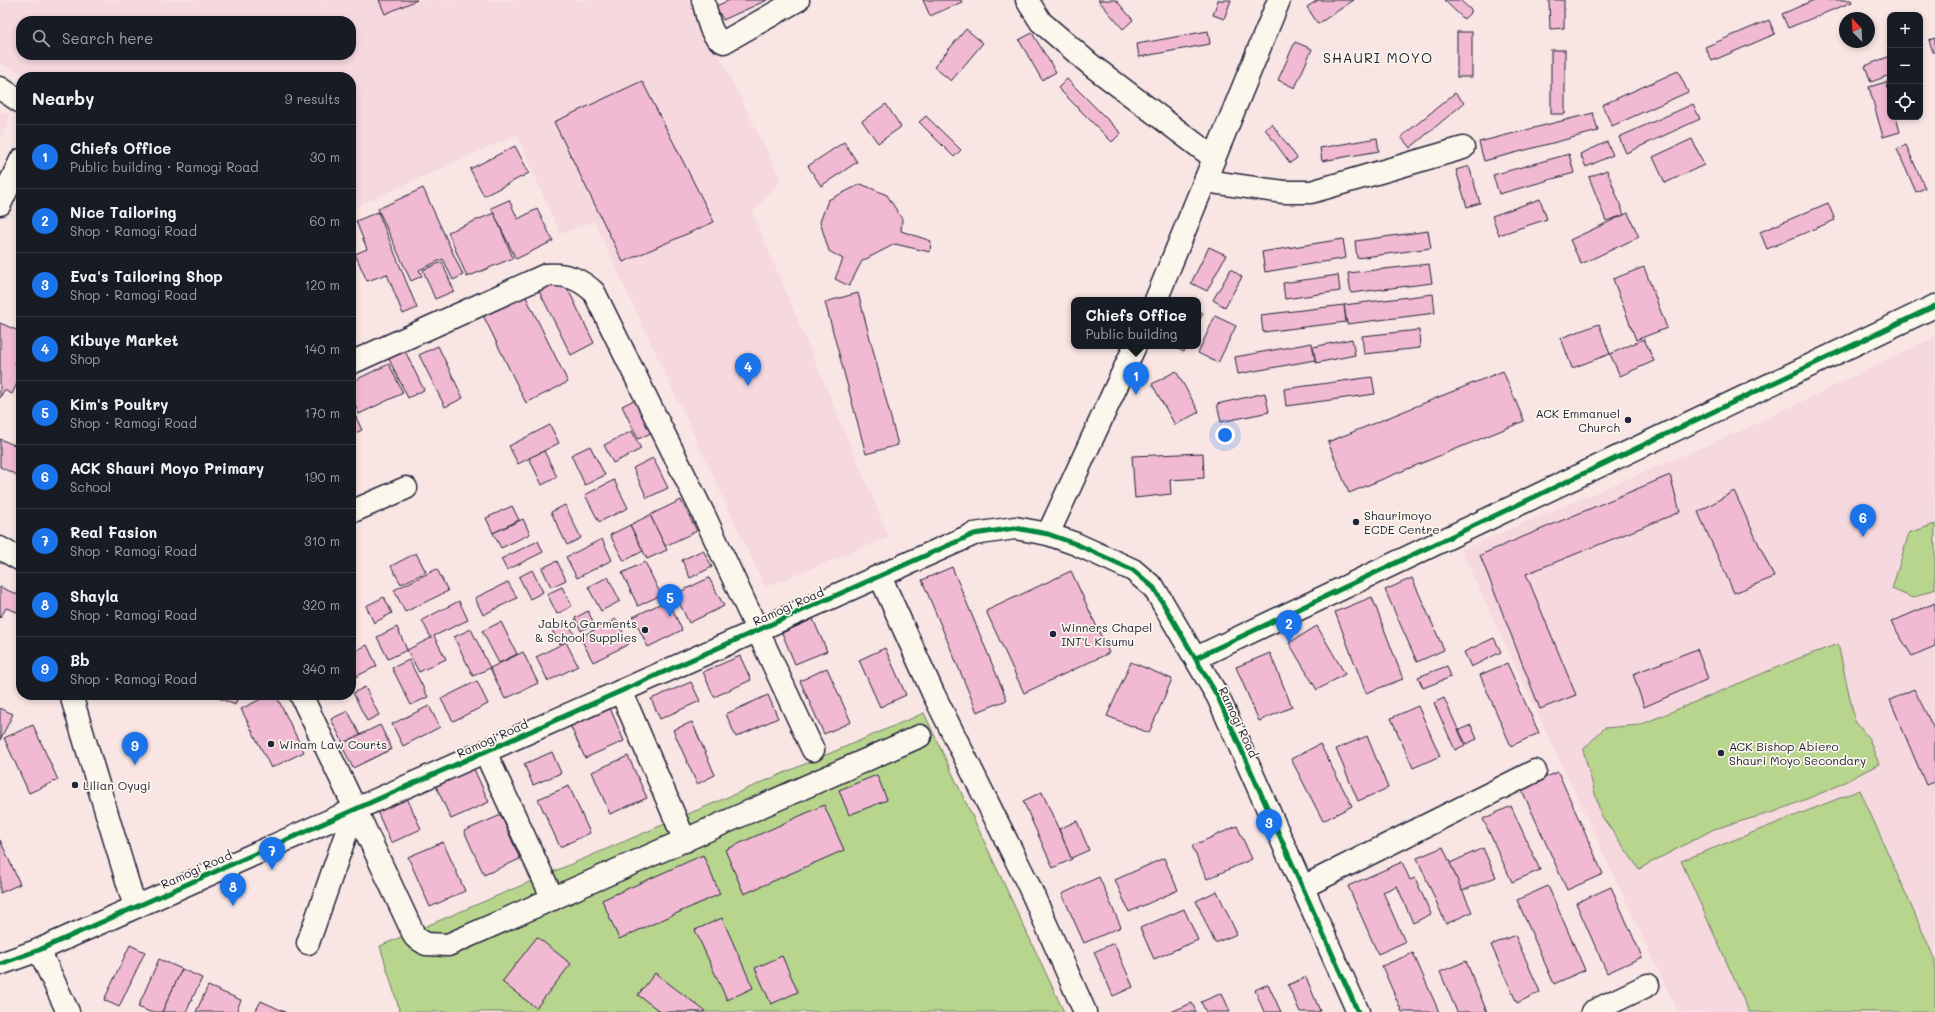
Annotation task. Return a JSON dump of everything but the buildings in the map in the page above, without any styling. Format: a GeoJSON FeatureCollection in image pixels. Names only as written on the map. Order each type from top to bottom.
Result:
{"type":"FeatureCollection","features":[{"type":"Feature","properties":{"kind":"street"},"geometry":{"type":"LineString","coordinates":[[703,0],[713,34],[718,40],[724,42],[798,0]]}},
{"type":"Feature","properties":{"kind":"street"},"geometry":{"type":"LineString","coordinates":[[1027,0],[1041,22],[1090,65],[1214,158]]}},
{"type":"Feature","properties":{"kind":"street"},"geometry":{"type":"LineString","coordinates":[[1157,297],[1279,0]]}},
{"type":"Feature","properties":{"kind":"street"},"geometry":{"type":"LineString","coordinates":[[0,88],[16,99]]}},
{"type":"Feature","properties":{"kind":"street"},"geometry":{"type":"LineString","coordinates":[[1205,181],[1284,192],[1311,192],[1463,148]]}},
{"type":"Feature","properties":{"kind":"street"},"geometry":{"type":"LineString","coordinates":[[0,204],[16,170]]}},
{"type":"Feature","properties":{"kind":"street"},"geometry":{"type":"LineString","coordinates":[[356,361],[546,275],[566,275],[583,283],[594,292],[704,515],[756,631],[813,750]]}},
{"type":"Feature","properties":{"kind":"street"},"geometry":{"type":"LineString","coordinates":[[1196,658],[1935,306]]}},
{"type":"Feature","properties":{"kind":"street"},"geometry":{"type":"LineString","coordinates":[[1048,534],[1134,349]]}},
{"type":"Feature","properties":{"kind":"street"},"geometry":{"type":"LineString","coordinates":[[356,510],[406,488]]}},
{"type":"Feature","properties":{"kind":"street","name":"Ramogi Road"},"geometry":{"type":"LineString","coordinates":[[0,964],[39,950],[355,808],[485,752],[974,534],[1015,528],[1048,534],[1076,544],[1133,570],[1154,588],[1218,697],[1358,1012]]}},
{"type":"Feature","properties":{"kind":"street"},"geometry":{"type":"LineString","coordinates":[[0,548],[16,557]]}},
{"type":"Feature","properties":{"kind":"street"},"geometry":{"type":"LineString","coordinates":[[880,576],[933,693],[1029,886],[1085,1012]]}},
{"type":"Feature","properties":{"kind":"street"},"geometry":{"type":"LineString","coordinates":[[621,691],[685,841]]}},
{"type":"Feature","properties":{"kind":"street"},"geometry":{"type":"LineString","coordinates":[[73,700],[135,907]]}},
{"type":"Feature","properties":{"kind":"street"},"geometry":{"type":"LineString","coordinates":[[303,700],[415,937],[426,944],[448,945],[920,736]]}},
{"type":"Feature","properties":{"kind":"street"},"geometry":{"type":"LineString","coordinates":[[485,752],[553,899]]}},
{"type":"Feature","properties":{"kind":"street"},"geometry":{"type":"LineString","coordinates":[[1303,887],[1535,771]]}},
{"type":"Feature","properties":{"kind":"street"},"geometry":{"type":"LineString","coordinates":[[308,943],[355,808]]}},
{"type":"Feature","properties":{"kind":"street"},"geometry":{"type":"LineString","coordinates":[[39,950],[68,1012]]}},
{"type":"Feature","properties":{"kind":"street"},"geometry":{"type":"LineString","coordinates":[[1592,1012],[1648,985]]}},
{"type":"Feature","properties":{"kind":"shaded area"},"geometry":{"type":"Polygon","coordinates":[[[0,0],[692,0],[781,180],[752,212],[889,537],[765,587],[594,221],[560,234],[517,134],[356,207],[356,72],[20,72],[0,64],[0,0]]]}},
{"type":"Feature","properties":{"kind":"shaded area"},"geometry":{"type":"Polygon","coordinates":[[[0,111],[10,116],[0,140],[0,111]]]}},
{"type":"Feature","properties":{"kind":"shaded area","name":"ACK Bishop Abiero Shauri Moyo Secondary"},"geometry":{"type":"Polygon","coordinates":[[[1935,337],[1935,1012],[1678,1012],[1461,550],[1743,430],[1935,337]]]}},
{"type":"Feature","properties":{"kind":"green space"},"geometry":{"type":"Polygon","coordinates":[[[1935,524],[1935,589],[1913,598],[1892,589],[1909,533],[1935,524]]]}},
{"type":"Feature","properties":{"kind":"green space"},"geometry":{"type":"Polygon","coordinates":[[[1838,644],[1855,721],[1869,739],[1879,764],[1831,789],[1777,811],[1714,829],[1639,869],[1601,815],[1583,750],[1604,728],[1640,725],[1797,659],[1838,644]]]}},
{"type":"Feature","properties":{"kind":"green space"},"geometry":{"type":"Polygon","coordinates":[[[924,713],[1064,1012],[400,1012],[380,946],[924,713]]]}},
{"type":"Feature","properties":{"kind":"green space"},"geometry":{"type":"Polygon","coordinates":[[[1860,790],[1935,960],[1935,1012],[1749,1012],[1681,861],[1860,790]]]}},
{"type":"Feature","properties":{"kind":"cycle path"},"geometry":{"type":"LineString","coordinates":[[1196,658],[1935,306]]}},
{"type":"Feature","properties":{"kind":"cycle path"},"geometry":{"type":"LineString","coordinates":[[0,964],[39,950],[974,534],[1015,528],[1048,534],[1076,544],[1133,570],[1154,588],[1218,697],[1358,1012]]}},
{"type":"Feature","properties":{"kind":"place","name":"Kibuye Market"},"geometry":{"type":"Point","coordinates":[748,386]}},
{"type":"Feature","properties":{"kind":"place","name":"Chiefs Office"},"geometry":{"type":"Point","coordinates":[1136,395]}},
{"type":"Feature","properties":{"kind":"place","name":"ACK Emmanuel Church"},"geometry":{"type":"Point","coordinates":[1628,420]}},
{"type":"Feature","properties":{"kind":"place","name":"Shaurimoyo ECDE Centre"},"geometry":{"type":"Point","coordinates":[1356,522]}},
{"type":"Feature","properties":{"kind":"place","name":"ACK Shauri Moyo Primary"},"geometry":{"type":"Point","coordinates":[1863,537]}},
{"type":"Feature","properties":{"kind":"place","name":"Kim's Poultry"},"geometry":{"type":"Point","coordinates":[670,617]}},
{"type":"Feature","properties":{"kind":"place","name":"Jabito Garments & School Supplies"},"geometry":{"type":"Point","coordinates":[645,630]}},
{"type":"Feature","properties":{"kind":"place","name":"Winners Chapel INT'L Kisumu"},"geometry":{"type":"Point","coordinates":[1053,634]}},
{"type":"Feature","properties":{"kind":"place","name":"Nice Tailoring"},"geometry":{"type":"Point","coordinates":[1289,643]}},
{"type":"Feature","properties":{"kind":"place","name":"Winam Law Courts"},"geometry":{"type":"Point","coordinates":[271,744]}},
{"type":"Feature","properties":{"kind":"place","name":"ACK Bishop Abiero Shauri Moyo Secondary"},"geometry":{"type":"Point","coordinates":[1721,753]}},
{"type":"Feature","properties":{"kind":"place","name":"Bb"},"geometry":{"type":"Point","coordinates":[135,765]}},
{"type":"Feature","properties":{"kind":"place","name":"Lilian Oyugi"},"geometry":{"type":"Point","coordinates":[75,785]}},
{"type":"Feature","properties":{"kind":"place","name":"Eva's Tailoring Shop"},"geometry":{"type":"Point","coordinates":[1269,842]}},
{"type":"Feature","properties":{"kind":"place","name":"Real Fasion"},"geometry":{"type":"Point","coordinates":[272,870]}},
{"type":"Feature","properties":{"kind":"place","name":"Shayla"},"geometry":{"type":"Point","coordinates":[233,906]}},
{"type":"Feature","properties":{"kind":"district","name":"SHAURI MOYO"},"geometry":{"type":"Point","coordinates":[1378,57]}}]}
